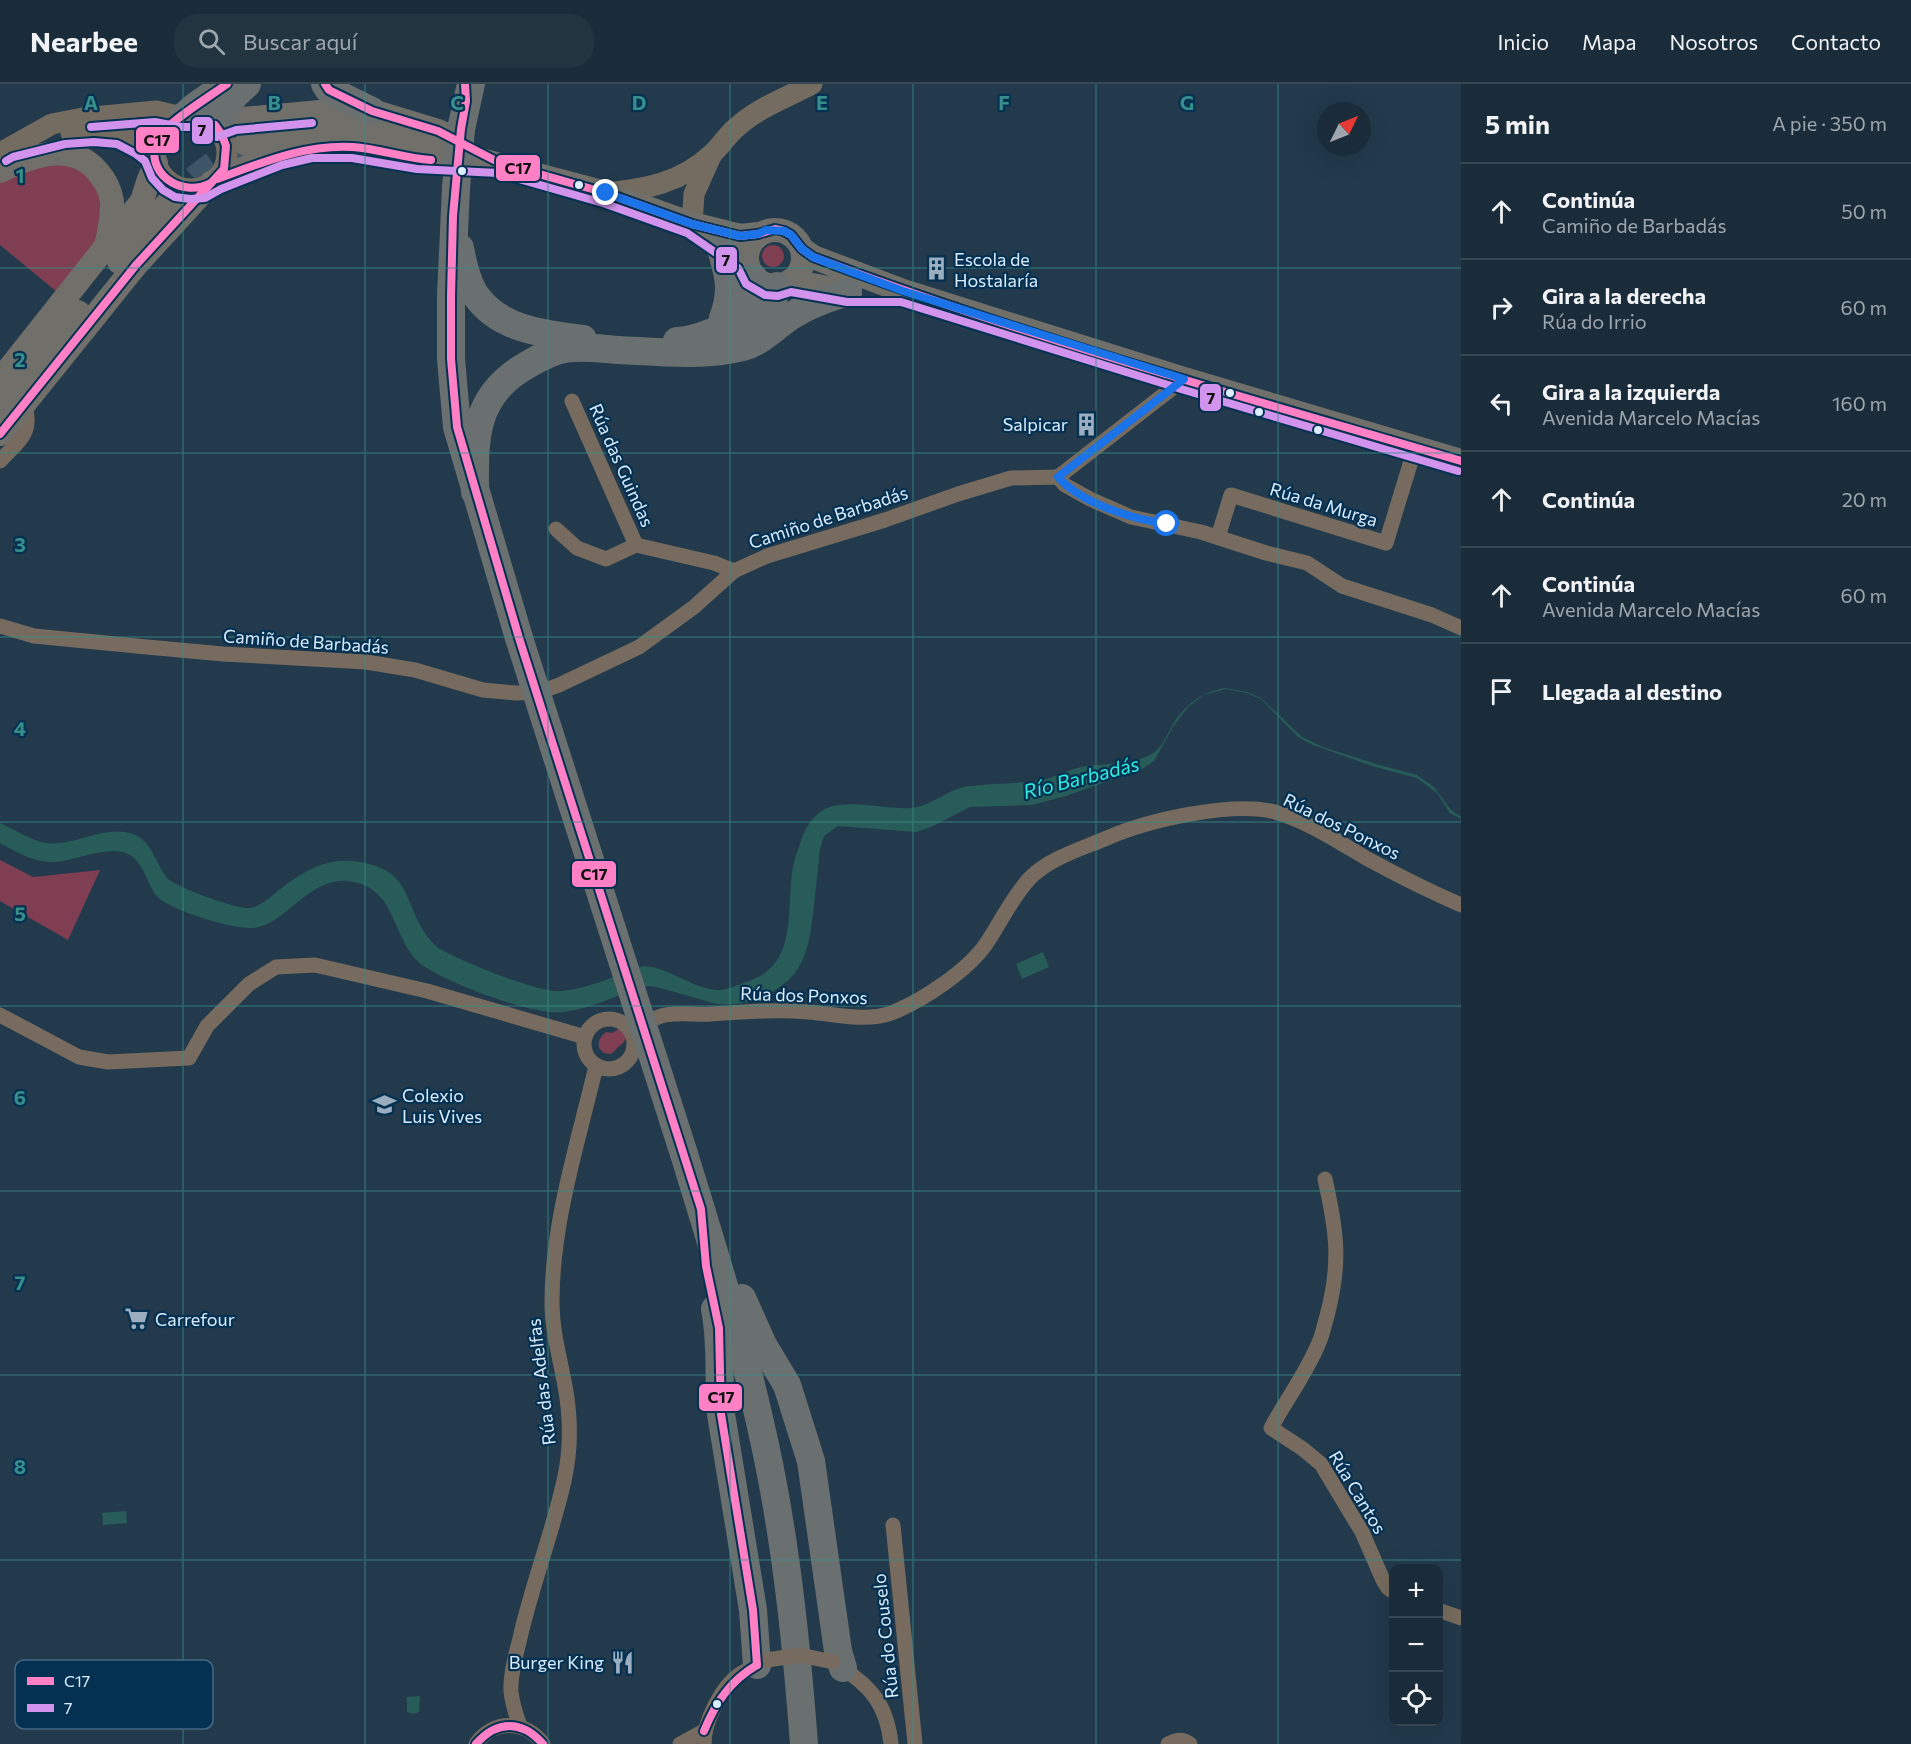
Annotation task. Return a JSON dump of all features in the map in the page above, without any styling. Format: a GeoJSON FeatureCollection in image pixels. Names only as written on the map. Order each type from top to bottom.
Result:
{"type":"FeatureCollection","features":[{"type":"Feature","properties":{"kind":"highway"},"geometry":{"type":"LineString","coordinates":[[182,117],[227,84]]}},
{"type":"Feature","properties":{"kind":"highway"},"geometry":{"type":"LineString","coordinates":[[216,126],[236,95],[247,84]]}},
{"type":"Feature","properties":{"kind":"highway"},"geometry":{"type":"LineString","coordinates":[[325,84],[329,90],[372,111]]}},
{"type":"Feature","properties":{"kind":"highway"},"geometry":{"type":"LineString","coordinates":[[467,90],[453,216],[450,359],[457,427],[519,638],[684,1154],[734,1320],[770,1469],[795,1627],[804,1744]]}},
{"type":"Feature","properties":{"kind":"highway"},"geometry":{"type":"LineString","coordinates":[[453,216],[464,266],[476,296],[500,319],[536,333],[586,339],[685,341],[719,328],[735,318],[767,276]]}},
{"type":"Feature","properties":{"kind":"highway"},"geometry":{"type":"LineString","coordinates":[[719,328],[729,304],[730,289],[720,245]]}},
{"type":"Feature","properties":{"kind":"highway"},"geometry":{"type":"LineString","coordinates":[[703,352],[746,331],[774,297],[767,276]]}},
{"type":"Feature","properties":{"kind":"highway"},"geometry":{"type":"LineString","coordinates":[[475,492],[475,442],[480,420],[492,398],[509,377],[537,359],[562,350],[591,348],[703,352],[744,346],[850,282]]}},
{"type":"Feature","properties":{"kind":"highway"},"geometry":{"type":"LineString","coordinates":[[701,1209],[706,1266],[719,1328],[721,1356],[719,1386],[722,1414],[762,1663]]}},
{"type":"Feature","properties":{"kind":"highway"},"geometry":{"type":"LineString","coordinates":[[701,1209],[763,1344],[787,1385],[811,1461],[838,1651],[838,1665]]}},
{"type":"Feature","properties":{"kind":"main road"},"geometry":{"type":"LineString","coordinates":[[216,126],[233,120],[320,112],[372,111],[438,131],[500,164]]}},
{"type":"Feature","properties":{"kind":"main road"},"geometry":{"type":"LineString","coordinates":[[246,144],[296,132],[347,130],[394,136],[606,193],[692,224],[740,236],[758,234],[766,230],[784,231],[791,235],[802,249],[850,282]]}},
{"type":"Feature","properties":{"kind":"main road"},"geometry":{"type":"LineString","coordinates":[[0,434],[136,265],[214,181],[279,155],[311,148],[353,147],[418,159],[500,164]]}},
{"type":"Feature","properties":{"kind":"main road"},"geometry":{"type":"LineString","coordinates":[[0,171],[36,156],[54,153],[74,154],[93,165],[106,182],[112,200],[111,225],[106,250]]}},
{"type":"Feature","properties":{"kind":"main road"},"geometry":{"type":"LineString","coordinates":[[0,380],[106,250],[142,201],[155,159]]}},
{"type":"Feature","properties":{"kind":"main road"},"geometry":{"type":"LineString","coordinates":[[0,408],[168,202]]}},
{"type":"Feature","properties":{"kind":"main road"},"geometry":{"type":"LineString","coordinates":[[692,224],[767,276],[850,282],[903,291],[1184,379],[1461,461]]}},
{"type":"Feature","properties":{"kind":"main road"},"geometry":{"type":"LineString","coordinates":[[758,234],[749,246],[767,276]]}},
{"type":"Feature","properties":{"kind":"main road"},"geometry":{"type":"LineString","coordinates":[[767,276],[797,275],[801,267],[802,249]]}},
{"type":"Feature","properties":{"kind":"street"},"geometry":{"type":"LineString","coordinates":[[606,193],[645,189],[681,176],[711,155],[737,126],[767,107],[812,84]]}},
{"type":"Feature","properties":{"kind":"street"},"geometry":{"type":"LineString","coordinates":[[156,111],[182,117],[195,116],[206,119],[224,136],[227,158],[224,169],[214,181],[201,188],[190,189],[169,182],[161,173],[155,159],[142,145],[120,134],[94,131],[63,134],[4,150],[52,124],[83,118],[156,111]]}},
{"type":"Feature","properties":{"kind":"street"},"geometry":{"type":"LineString","coordinates":[[155,159],[156,142],[161,131],[170,122],[182,117]]}},
{"type":"Feature","properties":{"kind":"street"},"geometry":{"type":"LineString","coordinates":[[692,224],[694,194],[711,155]]}},
{"type":"Feature","properties":{"kind":"street"},"geometry":{"type":"LineString","coordinates":[[1184,379],[1058,477],[1065,485],[1090,499],[1131,517],[1218,537],[1266,553],[1307,563],[1342,586],[1432,615],[1461,628]]}},
{"type":"Feature","properties":{"kind":"street","name":"Rúa das Guindas"},"geometry":{"type":"LineString","coordinates":[[572,400],[636,545]]}},
{"type":"Feature","properties":{"kind":"street"},"geometry":{"type":"LineString","coordinates":[[0,461],[23,436],[28,425],[25,405]]}},
{"type":"Feature","properties":{"kind":"street","name":"Rúa da Murga"},"geometry":{"type":"LineString","coordinates":[[1218,537],[1231,495],[1386,543],[1415,448]]}},
{"type":"Feature","properties":{"kind":"street","name":"Camiño de Barbadás"},"geometry":{"type":"LineString","coordinates":[[0,626],[34,636],[223,654],[366,662],[415,670],[483,690],[516,693],[540,692],[639,647],[694,607],[734,571],[767,556],[1011,478],[1058,477]]}},
{"type":"Feature","properties":{"kind":"street","name":"Rúa das Guindas"},"geometry":{"type":"LineString","coordinates":[[556,529],[577,548],[606,559],[636,545],[714,563],[734,571]]}},
{"type":"Feature","properties":{"kind":"street","name":"Rúa dos Ponxos"},"geometry":{"type":"LineString","coordinates":[[630,1031],[662,1016],[675,1013],[708,1014],[750,1010],[807,1011],[863,1018],[878,1017],[894,1012],[965,968],[986,944],[1018,893],[1030,879],[1049,864],[1135,827],[1207,812],[1260,810],[1283,815],[1344,844],[1406,880],[1461,905]]}},
{"type":"Feature","properties":{"kind":"street"},"geometry":{"type":"LineString","coordinates":[[0,1014],[79,1057],[108,1062],[189,1058],[207,1026],[254,981],[276,967],[315,965],[427,991],[585,1037]]}},
{"type":"Feature","properties":{"kind":"street"},"geometry":{"type":"LineString","coordinates":[[601,1020],[617,1021],[630,1031],[634,1047],[627,1062],[612,1069],[596,1066],[587,1057],[585,1037],[594,1024],[601,1020]]}},
{"type":"Feature","properties":{"kind":"street","name":"Rúa das Adelfas"},"geometry":{"type":"LineString","coordinates":[[520,1726],[511,1691],[512,1673],[525,1615],[562,1491],[569,1452],[568,1406],[556,1345],[552,1305],[552,1272],[560,1219],[596,1066]]}},
{"type":"Feature","properties":{"kind":"street","name":"Rúa Cantos"},"geometry":{"type":"LineString","coordinates":[[1324,1179],[1334,1221],[1337,1246],[1332,1296],[1319,1345],[1271,1428],[1321,1464],[1362,1532],[1389,1589]]}},
{"type":"Feature","properties":{"kind":"street","name":"Rúa do Couselo"},"geometry":{"type":"LineString","coordinates":[[893,1525],[915,1744]]}},
{"type":"Feature","properties":{"kind":"street"},"geometry":{"type":"LineString","coordinates":[[1443,1612],[1461,1618]]}},
{"type":"Feature","properties":{"kind":"street"},"geometry":{"type":"LineString","coordinates":[[680,1744],[704,1738],[717,1701],[738,1676],[762,1663],[800,1655],[838,1665],[861,1680],[875,1696],[889,1726],[891,1744]]}},
{"type":"Feature","properties":{"kind":"street","name":"Rúa das Adelfas"},"geometry":{"type":"LineString","coordinates":[[494,1728],[511,1691]]}},
{"type":"Feature","properties":{"kind":"street"},"geometry":{"type":"LineString","coordinates":[[476,1744],[486,1732],[511,1725],[530,1731],[543,1744]]}},
{"type":"Feature","properties":{"kind":"street"},"geometry":{"type":"LineString","coordinates":[[1168,1744],[1179,1740],[1190,1744]]}},
{"type":"Feature","properties":{"kind":"shaded area"},"geometry":{"type":"Polygon","coordinates":[[[71,164],[99,183],[105,235],[57,292],[0,245],[0,182],[42,165],[71,164]]]}},
{"type":"Feature","properties":{"kind":"shaded area"},"geometry":{"type":"Polygon","coordinates":[[[773,245],[781,248],[784,256],[781,264],[773,267],[765,264],[762,256],[765,248],[773,245]]]}},
{"type":"Feature","properties":{"kind":"shaded area"},"geometry":{"type":"Polygon","coordinates":[[[0,860],[33,877],[100,870],[68,940],[0,901],[0,860]]]}},
{"type":"Feature","properties":{"kind":"shaded area"},"geometry":{"type":"Polygon","coordinates":[[[621,1028],[627,1035],[624,1042],[611,1054],[604,1053],[599,1048],[601,1037],[606,1032],[612,1033],[621,1028]]]}},
{"type":"Feature","properties":{"kind":"water","name":"Río Barbadás"},"geometry":{"type":"Polygon","coordinates":[[[1225,688],[1247,692],[1261,698],[1302,737],[1323,747],[1417,775],[1434,787],[1450,809],[1461,819],[1450,813],[1437,793],[1417,778],[1375,767],[1313,745],[1298,737],[1261,699],[1226,689],[1204,695],[1188,707],[1173,727],[1154,761],[1144,768],[1066,796],[1032,805],[970,807],[916,832],[838,826],[824,836],[820,849],[810,935],[803,959],[789,980],[764,996],[752,1001],[726,1005],[648,986],[585,1008],[563,1012],[550,1012],[513,1004],[453,982],[425,967],[406,945],[388,907],[380,896],[369,888],[354,882],[338,881],[324,885],[311,892],[276,919],[252,928],[216,922],[172,906],[155,894],[138,862],[122,852],[103,852],[63,861],[47,862],[26,856],[0,843],[0,823],[25,836],[52,843],[112,832],[124,832],[141,838],[146,843],[167,878],[172,882],[230,905],[247,908],[260,904],[299,876],[320,865],[356,861],[392,874],[404,890],[423,930],[436,946],[501,976],[551,991],[561,991],[592,985],[643,966],[663,970],[700,986],[720,990],[737,986],[764,974],[776,962],[787,932],[791,879],[801,840],[813,818],[825,809],[844,804],[919,807],[962,787],[1042,780],[1081,767],[1135,761],[1158,749],[1182,712],[1194,701],[1201,696],[1217,690],[1225,688]]]}},
{"type":"Feature","properties":{"kind":"water"},"geometry":{"type":"Polygon","coordinates":[[[1043,952],[1049,967],[1022,979],[1016,964],[1043,952]]]}},
{"type":"Feature","properties":{"kind":"water"},"geometry":{"type":"Polygon","coordinates":[[[126,1511],[127,1523],[103,1525],[102,1513],[126,1511]]]}},
{"type":"Feature","properties":{"kind":"water"},"geometry":{"type":"Polygon","coordinates":[[[420,1696],[419,1712],[413,1714],[407,1712],[407,1697],[420,1696]]]}},
{"type":"Feature","properties":{"kind":"tunnel"},"geometry":{"type":"LineString","coordinates":[[168,203],[204,170],[246,144]]}},
{"type":"Feature","properties":{"kind":"transit line","name":"C17"},"geometry":{"type":"LineString","coordinates":[[211,183],[188,188],[177,185],[160,171],[155,162],[154,150],[162,132],[227,84]]}},
{"type":"Feature","properties":{"kind":"transit line","name":"C17"},"geometry":{"type":"LineString","coordinates":[[325,84],[329,90],[372,111],[438,131],[500,163],[606,193],[692,224],[740,236],[775,229],[784,231],[813,257],[973,314],[1135,365],[1461,461]]}},
{"type":"Feature","properties":{"kind":"transit line","name":"C17"},"geometry":{"type":"LineString","coordinates":[[465,84],[466,101],[461,129],[453,216],[451,296],[451,359],[457,427],[519,638],[701,1209],[706,1266],[719,1328],[721,1414],[753,1610],[757,1665]]}},
{"type":"Feature","properties":{"kind":"transit line","name":"7"},"geometry":{"type":"LineString","coordinates":[[91,127],[155,122],[194,127],[217,137],[236,130],[312,123]]}},
{"type":"Feature","properties":{"kind":"transit line","name":"C17"},"geometry":{"type":"LineString","coordinates":[[0,434],[136,265],[224,169],[226,146],[215,125]]}},
{"type":"Feature","properties":{"kind":"transit line","name":"7"},"geometry":{"type":"LineString","coordinates":[[6,161],[13,157],[65,144],[94,142],[117,144],[145,161],[152,178],[163,190],[175,197],[190,199],[205,198],[221,189],[282,165],[312,158],[352,158],[417,169],[498,173],[603,203],[687,233],[738,268],[746,284],[765,295],[778,296],[791,292],[847,302],[901,302],[1181,389],[1458,471]]}},
{"type":"Feature","properties":{"kind":"transit line","name":"C17"},"geometry":{"type":"LineString","coordinates":[[217,179],[283,156],[318,148],[363,148],[431,160]]}},
{"type":"Feature","properties":{"kind":"transit line","name":"C17"},"geometry":{"type":"LineString","coordinates":[[704,1731],[725,1693],[739,1678],[757,1665]]}},
{"type":"Feature","properties":{"kind":"transit line","name":"C17"},"geometry":{"type":"LineString","coordinates":[[476,1744],[492,1730],[509,1726],[527,1730],[543,1744]]}},
{"type":"Feature","properties":{"kind":"place","name":"Escola de Hostalaría"},"geometry":{"type":"Point","coordinates":[936,269]}},
{"type":"Feature","properties":{"kind":"place","name":"Salpicar"},"geometry":{"type":"Point","coordinates":[1086,424]}},
{"type":"Feature","properties":{"kind":"place","name":"Colexio Luis Vives"},"geometry":{"type":"Point","coordinates":[384,1105]}},
{"type":"Feature","properties":{"kind":"place","name":"Carrefour"},"geometry":{"type":"Point","coordinates":[137,1319]}},
{"type":"Feature","properties":{"kind":"place","name":"Burger King"},"geometry":{"type":"Point","coordinates":[622,1662]}},
{"type":"Feature","properties":{"kind":"route"},"geometry":{"type":"LineString","coordinates":[[606,193],[692,224],[740,236],[758,234],[766,230],[784,231],[798,241],[802,249],[813,257],[903,291],[1184,379],[1058,477],[1065,485],[1114,511],[1143,520],[1167,524]]}}]}
